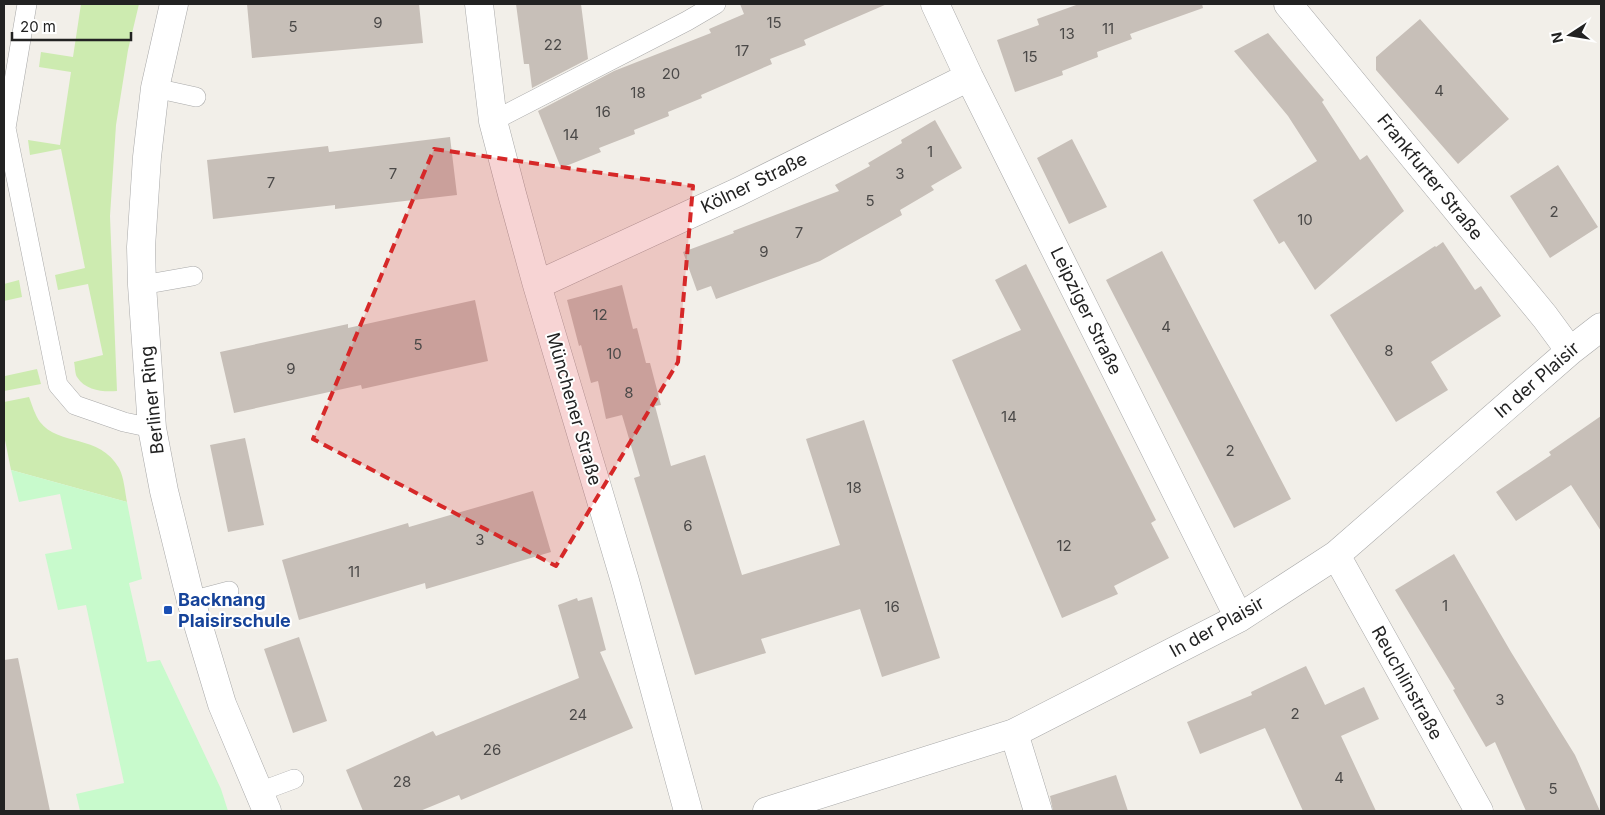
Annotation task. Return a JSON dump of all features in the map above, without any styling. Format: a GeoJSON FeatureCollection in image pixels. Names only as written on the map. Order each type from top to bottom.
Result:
{"type":"FeatureCollection","features":[{"type":"Feature","properties":{"kind":"street","name":"Berliner Ring"},"geometry":{"type":"LineString","coordinates":[[174,4],[155,88],[147,157],[141,247],[152,428],[164,491],[191,601],[222,704],[263,802]]}},
{"type":"Feature","properties":{"kind":"street","name":"Münchener Straße"},"geometry":{"type":"LineString","coordinates":[[479,4],[493,121],[537,285],[614,545],[688,811]]}},
{"type":"Feature","properties":{"kind":"street","name":"Frankfurter Straße"},"geometry":{"type":"LineString","coordinates":[[1288,4],[1570,351]]}},
{"type":"Feature","properties":{"kind":"street","name":"Leipziger Straße"},"geometry":{"type":"LineString","coordinates":[[945,7],[969,77],[1239,618]]}},
{"type":"Feature","properties":{"kind":"street","name":"Kölner Straße"},"geometry":{"type":"LineString","coordinates":[[537,285],[738,192],[969,77]]}},
{"type":"Feature","properties":{"kind":"street","name":"In der Plaisir"},"geometry":{"type":"LineString","coordinates":[[767,811],[1014,733],[1239,618],[1336,555],[1570,351],[1601,327]]}},
{"type":"Feature","properties":{"kind":"street","name":"Reuchlinstraße"},"geometry":{"type":"LineString","coordinates":[[1336,555],[1479,811]]}},
{"type":"Feature","properties":{"kind":"street"},"geometry":{"type":"LineString","coordinates":[[1014,733],[1038,811]]}},
{"type":"Feature","properties":{"kind":"lane"},"geometry":{"type":"LineString","coordinates":[[27,4],[5,126],[58,385],[75,405],[124,422],[152,428]]}},
{"type":"Feature","properties":{"kind":"lane"},"geometry":{"type":"LineString","coordinates":[[493,121],[716,4]]}},
{"type":"Feature","properties":{"kind":"lane"},"geometry":{"type":"LineString","coordinates":[[155,88],[196,98]]}},
{"type":"Feature","properties":{"kind":"lane"},"geometry":{"type":"LineString","coordinates":[[142,285],[193,276]]}},
{"type":"Feature","properties":{"kind":"lane"},"geometry":{"type":"LineString","coordinates":[[191,601],[229,592]]}},
{"type":"Feature","properties":{"kind":"lane"},"geometry":{"type":"LineString","coordinates":[[263,802],[294,779]]}},
{"type":"Feature","properties":{"kind":"highlighted area"},"geometry":{"type":"Polygon","coordinates":[[[434,149],[693,186],[678,362],[556,566],[313,439],[434,149]]]}},
{"type":"Feature","properties":{"kind":"green space"},"geometry":{"type":"Polygon","coordinates":[[[81,4],[139,4],[128,50],[116,125],[110,216],[117,391],[101,391],[90,388],[76,376],[74,362],[103,355],[88,284],[58,290],[55,275],[85,268],[61,149],[30,155],[28,140],[60,145],[71,72],[39,67],[41,52],[73,57],[81,4]]]}},
{"type":"Feature","properties":{"kind":"green space"},"geometry":{"type":"Polygon","coordinates":[[[19,280],[22,297],[4,301],[4,284],[19,280]]]}},
{"type":"Feature","properties":{"kind":"green space"},"geometry":{"type":"Polygon","coordinates":[[[37,369],[41,384],[4,391],[4,373],[5,376],[37,369]]]}},
{"type":"Feature","properties":{"kind":"green space"},"geometry":{"type":"Polygon","coordinates":[[[29,397],[38,419],[48,429],[57,435],[90,445],[111,457],[121,472],[127,502],[11,470],[4,435],[4,402],[29,397]]]}},
{"type":"Feature","properties":{"kind":"green space"},"geometry":{"type":"Polygon","coordinates":[[[11,470],[127,502],[142,579],[129,583],[147,662],[160,660],[221,789],[228,811],[80,811],[76,794],[124,783],[86,605],[58,610],[45,554],[72,549],[60,494],[19,502],[11,470]]]}},
{"type":"Feature","properties":{"kind":"building"},"geometry":{"type":"Polygon","coordinates":[[[247,4],[419,4],[423,43],[252,58],[247,4]]]}},
{"type":"Feature","properties":{"kind":"building"},"geometry":{"type":"Polygon","coordinates":[[[516,4],[581,4],[588,59],[532,88],[529,64],[524,64],[516,4]]]}},
{"type":"Feature","properties":{"kind":"building"},"geometry":{"type":"Polygon","coordinates":[[[740,4],[887,4],[804,40],[806,45],[770,59],[772,64],[701,95],[702,98],[668,112],[669,116],[634,130],[635,134],[599,148],[601,152],[561,168],[538,111],[614,71],[711,33],[709,29],[744,14],[740,4]]]}},
{"type":"Feature","properties":{"kind":"building"},"geometry":{"type":"Polygon","coordinates":[[[1079,4],[1202,4],[1203,8],[1130,34],[1132,39],[1097,52],[1098,57],[1062,71],[1063,75],[1015,92],[997,40],[1039,25],[1037,19],[1079,4]]]}},
{"type":"Feature","properties":{"kind":"building"},"geometry":{"type":"Polygon","coordinates":[[[1420,19],[1509,119],[1458,164],[1376,70],[1376,57],[1420,19]]]}},
{"type":"Feature","properties":{"kind":"building"},"geometry":{"type":"Polygon","coordinates":[[[1268,33],[1324,100],[1322,102],[1360,160],[1367,155],[1404,211],[1315,290],[1284,241],[1279,244],[1253,200],[1317,161],[1288,116],[1234,51],[1268,33]]]}},
{"type":"Feature","properties":{"kind":"building"},"geometry":{"type":"Polygon","coordinates":[[[935,120],[962,168],[931,186],[934,190],[900,210],[902,215],[820,261],[716,299],[711,286],[697,291],[683,252],[839,191],[835,185],[870,166],[868,163],[902,143],[901,140],[935,120]]]}},
{"type":"Feature","properties":{"kind":"building"},"geometry":{"type":"Polygon","coordinates":[[[450,137],[457,195],[335,209],[335,205],[213,219],[207,160],[328,146],[329,152],[450,137]]]}},
{"type":"Feature","properties":{"kind":"building"},"geometry":{"type":"Polygon","coordinates":[[[1072,139],[1107,207],[1069,224],[1037,158],[1072,139]]]}},
{"type":"Feature","properties":{"kind":"building"},"geometry":{"type":"Polygon","coordinates":[[[1558,165],[1598,227],[1550,258],[1510,196],[1558,165]]]}},
{"type":"Feature","properties":{"kind":"building"},"geometry":{"type":"Polygon","coordinates":[[[1443,242],[1475,290],[1481,286],[1501,316],[1431,362],[1448,390],[1396,422],[1330,315],[1443,242]]]}},
{"type":"Feature","properties":{"kind":"building"},"geometry":{"type":"Polygon","coordinates":[[[1162,251],[1291,499],[1234,528],[1106,280],[1162,251]]]}},
{"type":"Feature","properties":{"kind":"building"},"geometry":{"type":"Polygon","coordinates":[[[1026,264],[1156,520],[1151,523],[1169,558],[1114,586],[1118,594],[1062,618],[952,360],[1021,330],[995,280],[1026,264]]]}},
{"type":"Feature","properties":{"kind":"building"},"geometry":{"type":"Polygon","coordinates":[[[622,285],[633,329],[637,328],[646,363],[650,363],[661,405],[655,406],[671,466],[705,455],[742,575],[840,545],[806,439],[864,420],[940,658],[882,677],[860,609],[761,639],[766,653],[695,675],[634,478],[640,476],[622,415],[606,419],[598,381],[591,383],[567,300],[622,285]]]}},
{"type":"Feature","properties":{"kind":"building"},"geometry":{"type":"Polygon","coordinates":[[[475,300],[488,361],[362,389],[361,385],[234,413],[220,352],[348,324],[348,328],[475,300]]]}},
{"type":"Feature","properties":{"kind":"building"},"geometry":{"type":"Polygon","coordinates":[[[1601,416],[1601,531],[1571,485],[1516,521],[1496,492],[1551,455],[1549,452],[1601,416]]]}},
{"type":"Feature","properties":{"kind":"building"},"geometry":{"type":"Polygon","coordinates":[[[245,438],[264,525],[228,532],[210,445],[245,438]]]}},
{"type":"Feature","properties":{"kind":"building"},"geometry":{"type":"Polygon","coordinates":[[[533,491],[551,552],[426,589],[425,583],[299,620],[282,560],[408,523],[409,527],[533,491]]]}},
{"type":"Feature","properties":{"kind":"building"},"geometry":{"type":"Polygon","coordinates":[[[1454,554],[1511,652],[1575,755],[1600,811],[1526,811],[1495,742],[1486,747],[1453,690],[1455,689],[1395,590],[1454,554]]]}},
{"type":"Feature","properties":{"kind":"building"},"geometry":{"type":"Polygon","coordinates":[[[592,597],[606,650],[600,652],[633,728],[461,800],[459,795],[420,811],[363,811],[346,770],[433,731],[436,736],[579,678],[558,605],[577,598],[578,601],[592,597]]]}},
{"type":"Feature","properties":{"kind":"building"},"geometry":{"type":"Polygon","coordinates":[[[299,637],[327,721],[293,733],[264,649],[299,637]]]}},
{"type":"Feature","properties":{"kind":"building"},"geometry":{"type":"Polygon","coordinates":[[[18,658],[50,811],[4,811],[4,660],[18,658]]]}},
{"type":"Feature","properties":{"kind":"building"},"geometry":{"type":"Polygon","coordinates":[[[1306,666],[1325,705],[1364,687],[1379,719],[1341,736],[1376,811],[1303,811],[1265,728],[1200,754],[1187,722],[1252,695],[1251,692],[1306,666]]]}},
{"type":"Feature","properties":{"kind":"building"},"geometry":{"type":"Polygon","coordinates":[[[1116,775],[1128,811],[1053,811],[1050,796],[1116,775]]]}},
{"type":"Feature","properties":{"kind":"place","name":"Backnang Plaisirschule"},"geometry":{"type":"Point","coordinates":[168,610]}}]}
